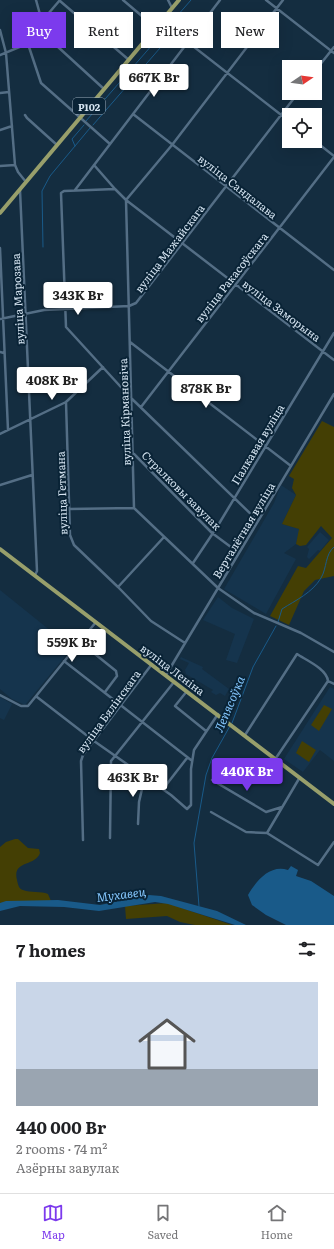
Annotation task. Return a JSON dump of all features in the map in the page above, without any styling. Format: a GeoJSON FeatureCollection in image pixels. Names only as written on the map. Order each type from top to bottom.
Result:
{"type":"FeatureCollection","features":[{"type":"Feature","properties":{"kind":"main road","name":"Р102"},"geometry":{"type":"LineString","coordinates":[[170,12],[179,0]]}},
{"type":"Feature","properties":{"kind":"main road","name":"Р102"},"geometry":{"type":"LineString","coordinates":[[0,213],[141,46]]}},
{"type":"Feature","properties":{"kind":"main road","name":"вуліца Леніна"},"geometry":{"type":"LineString","coordinates":[[0,549],[187,690],[334,804]]}},
{"type":"Feature","properties":{"kind":"street"},"geometry":{"type":"LineString","coordinates":[[36,0],[39,12]]}},
{"type":"Feature","properties":{"kind":"street"},"geometry":{"type":"LineString","coordinates":[[50,12],[60,0],[74,12]]}},
{"type":"Feature","properties":{"kind":"street"},"geometry":{"type":"LineString","coordinates":[[123,0],[141,15]]}},
{"type":"Feature","properties":{"kind":"street"},"geometry":{"type":"LineString","coordinates":[[168,0],[172,9]]}},
{"type":"Feature","properties":{"kind":"street"},"geometry":{"type":"LineString","coordinates":[[211,12],[220,0]]}},
{"type":"Feature","properties":{"kind":"street"},"geometry":{"type":"LineString","coordinates":[[266,0],[333,52]]}},
{"type":"Feature","properties":{"kind":"street"},"geometry":{"type":"LineString","coordinates":[[126,200],[172,145],[283,0]]}},
{"type":"Feature","properties":{"kind":"street"},"geometry":{"type":"LineString","coordinates":[[0,30],[6,52],[15,165],[18,172],[26,182]]}},
{"type":"Feature","properties":{"kind":"street"},"geometry":{"type":"LineString","coordinates":[[322,64],[333,52],[334,47]]}},
{"type":"Feature","properties":{"kind":"street"},"geometry":{"type":"LineString","coordinates":[[0,55],[17,48]]}},
{"type":"Feature","properties":{"kind":"street"},"geometry":{"type":"LineString","coordinates":[[29,48],[41,83],[110,144]]}},
{"type":"Feature","properties":{"kind":"street"},"geometry":{"type":"LineString","coordinates":[[59,48],[104,89]]}},
{"type":"Feature","properties":{"kind":"street"},"geometry":{"type":"LineString","coordinates":[[115,48],[129,60]]}},
{"type":"Feature","properties":{"kind":"street"},"geometry":{"type":"LineString","coordinates":[[74,190],[184,48]]}},
{"type":"Feature","properties":{"kind":"street"},"geometry":{"type":"LineString","coordinates":[[194,48],[281,115]]}},
{"type":"Feature","properties":{"kind":"street"},"geometry":{"type":"LineString","coordinates":[[0,93],[9,92]]}},
{"type":"Feature","properties":{"kind":"street","name":"вуліца Мажайскага"},"geometry":{"type":"LineString","coordinates":[[129,306],[139,300],[182,242],[293,100]]}},
{"type":"Feature","properties":{"kind":"street","name":"вуліца Сандалава"},"geometry":{"type":"LineString","coordinates":[[133,114],[225,187],[334,270]]}},
{"type":"Feature","properties":{"kind":"street"},"geometry":{"type":"LineString","coordinates":[[25,115],[26,118],[57,145]]}},
{"type":"Feature","properties":{"kind":"street"},"geometry":{"type":"LineString","coordinates":[[0,130],[12,126]]}},
{"type":"Feature","properties":{"kind":"street"},"geometry":{"type":"LineString","coordinates":[[322,147],[334,156]]}},
{"type":"Feature","properties":{"kind":"street","name":"вуліца Ракасоўскага"},"geometry":{"type":"LineString","coordinates":[[140,406],[334,156]]}},
{"type":"Feature","properties":{"kind":"street"},"geometry":{"type":"LineString","coordinates":[[0,166],[15,165]]}},
{"type":"Feature","properties":{"kind":"street","name":"вуліца Заморына"},"geometry":{"type":"LineString","coordinates":[[94,165],[126,200],[334,360]]}},
{"type":"Feature","properties":{"kind":"street","name":"вуліца Марозава"},"geometry":{"type":"LineString","coordinates":[[20,189],[27,313],[32,475],[37,571],[35,575]]}},
{"type":"Feature","properties":{"kind":"street"},"geometry":{"type":"LineString","coordinates":[[115,189],[74,190],[64,191],[61,194],[64,309],[66,327],[130,397],[258,521]]}},
{"type":"Feature","properties":{"kind":"street","name":"вуліца Кірмановіча"},"geometry":{"type":"LineString","coordinates":[[126,200],[134,508]]}},
{"type":"Feature","properties":{"kind":"street"},"geometry":{"type":"LineString","coordinates":[[0,248],[8,430]]}},
{"type":"Feature","properties":{"kind":"street"},"geometry":{"type":"LineString","coordinates":[[2,318],[27,313],[64,309],[129,306]]}},
{"type":"Feature","properties":{"kind":"street","name":"Палкавая вуліца"},"geometry":{"type":"LineString","coordinates":[[193,563],[334,333]]}},
{"type":"Feature","properties":{"kind":"street"},"geometry":{"type":"LineString","coordinates":[[130,342],[291,466]]}},
{"type":"Feature","properties":{"kind":"street"},"geometry":{"type":"LineString","coordinates":[[0,352],[4,353]]}},
{"type":"Feature","properties":{"kind":"street"},"geometry":{"type":"LineString","coordinates":[[0,434],[66,402],[103,367]]}},
{"type":"Feature","properties":{"kind":"street","name":"Верталётная вуліца"},"geometry":{"type":"LineString","coordinates":[[166,675],[334,394]]}},
{"type":"Feature","properties":{"kind":"street","name":"вуліца Гетмана"},"geometry":{"type":"LineString","coordinates":[[66,402],[71,540],[74,545],[151,621],[185,643]]}},
{"type":"Feature","properties":{"kind":"street","name":"Стралковы завулак"},"geometry":{"type":"LineString","coordinates":[[133,453],[212,533],[239,553]]}},
{"type":"Feature","properties":{"kind":"street"},"geometry":{"type":"LineString","coordinates":[[0,485],[32,475]]}},
{"type":"Feature","properties":{"kind":"street"},"geometry":{"type":"LineString","coordinates":[[69,509],[134,508],[218,588],[254,613],[301,633],[334,651]]}},
{"type":"Feature","properties":{"kind":"street"},"geometry":{"type":"LineString","coordinates":[[118,587],[164,538]]}},
{"type":"Feature","properties":{"kind":"street"},"geometry":{"type":"LineString","coordinates":[[0,695],[26,707],[37,697],[96,622]]}},
{"type":"Feature","properties":{"kind":"street"},"geometry":{"type":"LineString","coordinates":[[80,642],[116,671],[117,676],[105,692]]}},
{"type":"Feature","properties":{"kind":"street"},"geometry":{"type":"LineString","coordinates":[[246,736],[297,654],[325,673],[328,680],[334,684]]}},
{"type":"Feature","properties":{"kind":"street"},"geometry":{"type":"LineString","coordinates":[[64,661],[187,758],[192,760]]}},
{"type":"Feature","properties":{"kind":"street","name":"вуліца Бялінскага"},"geometry":{"type":"LineString","coordinates":[[82,840],[81,761],[94,741],[152,664]]}},
{"type":"Feature","properties":{"kind":"street"},"geometry":{"type":"LineString","coordinates":[[276,758],[328,680]]}},
{"type":"Feature","properties":{"kind":"street"},"geometry":{"type":"LineString","coordinates":[[110,838],[110,766],[115,756],[141,722],[175,681]]}},
{"type":"Feature","properties":{"kind":"street"},"geometry":{"type":"LineString","coordinates":[[187,690],[175,706],[206,731]]}},
{"type":"Feature","properties":{"kind":"street"},"geometry":{"type":"LineString","coordinates":[[37,697],[94,741],[163,789],[186,809],[191,805],[192,760],[194,750],[218,714]]}},
{"type":"Feature","properties":{"kind":"street"},"geometry":{"type":"LineString","coordinates":[[163,789],[187,758]]}},
{"type":"Feature","properties":{"kind":"street"},"geometry":{"type":"LineString","coordinates":[[138,824],[139,802],[145,776]]}},
{"type":"Feature","properties":{"kind":"street"},"geometry":{"type":"LineString","coordinates":[[267,833],[300,777]]}},
{"type":"Feature","properties":{"kind":"street"},"geometry":{"type":"LineString","coordinates":[[212,780],[266,812],[282,807]]}},
{"type":"Feature","properties":{"kind":"street"},"geometry":{"type":"LineString","coordinates":[[211,812],[246,832],[267,833],[318,865],[334,844]]}},
{"type":"Feature","properties":{"kind":"shaded area"},"geometry":{"type":"Polygon","coordinates":[[[322,421],[334,427],[334,576],[315,580],[304,591],[289,625],[270,616],[298,566],[306,568],[332,538],[321,526],[306,545],[300,546],[296,544],[299,529],[282,524],[296,495],[292,488],[294,479],[289,476],[322,421]]]}},
{"type":"Feature","properties":{"kind":"shaded area"},"geometry":{"type":"Polygon","coordinates":[[[281,485],[296,495],[282,524],[300,529],[296,544],[284,553],[296,559],[266,614],[224,589],[274,503],[281,485]]]}},
{"type":"Feature","properties":{"kind":"shaded area"},"geometry":{"type":"Polygon","coordinates":[[[320,532],[329,540],[320,551],[318,550],[309,559],[307,557],[309,549],[307,547],[320,532]]]}},
{"type":"Feature","properties":{"kind":"shaded area"},"geometry":{"type":"Polygon","coordinates":[[[0,590],[72,648],[25,705],[12,699],[0,689],[0,590]]]}},
{"type":"Feature","properties":{"kind":"shaded area"},"geometry":{"type":"Polygon","coordinates":[[[218,597],[232,608],[254,619],[237,663],[226,660],[235,634],[203,620],[218,597]]]}},
{"type":"Feature","properties":{"kind":"shaded area"},"geometry":{"type":"Polygon","coordinates":[[[181,657],[203,667],[202,669],[229,689],[225,696],[220,693],[216,695],[211,692],[213,690],[186,674],[185,670],[189,663],[180,659],[181,657]]]}},
{"type":"Feature","properties":{"kind":"shaded area"},"geometry":{"type":"Polygon","coordinates":[[[330,687],[334,689],[334,761],[320,750],[303,772],[284,759],[330,687]]]}},
{"type":"Feature","properties":{"kind":"shaded area"},"geometry":{"type":"Polygon","coordinates":[[[0,697],[12,704],[4,720],[0,718],[0,697]]]}},
{"type":"Feature","properties":{"kind":"shaded area"},"geometry":{"type":"Polygon","coordinates":[[[324,705],[332,709],[319,731],[311,725],[324,705]]]}},
{"type":"Feature","properties":{"kind":"shaded area"},"geometry":{"type":"Polygon","coordinates":[[[302,741],[316,750],[309,762],[296,753],[302,741]]]}},
{"type":"Feature","properties":{"kind":"shaded area"},"geometry":{"type":"Polygon","coordinates":[[[18,839],[28,848],[39,849],[40,853],[34,860],[18,869],[16,874],[19,886],[21,889],[26,891],[48,894],[51,901],[11,901],[0,903],[0,847],[6,842],[18,839]]]}},
{"type":"Feature","properties":{"kind":"shaded area"},"geometry":{"type":"Polygon","coordinates":[[[167,903],[232,925],[195,925],[180,922],[167,916],[126,919],[125,906],[167,903]]]}},
{"type":"Feature","properties":{"kind":"water"},"geometry":{"type":"Polygon","coordinates":[[[291,866],[298,870],[296,876],[311,881],[334,896],[334,925],[286,925],[266,915],[252,905],[248,895],[259,879],[275,869],[288,870],[291,866]]]}},
{"type":"Feature","properties":{"kind":"water"},"geometry":{"type":"Polygon","coordinates":[[[149,895],[161,896],[217,911],[246,925],[235,925],[168,904],[155,902],[99,911],[64,907],[20,906],[0,911],[0,903],[6,901],[58,900],[100,905],[149,895]]]}},
{"type":"Feature","properties":{"kind":"waterway"},"geometry":{"type":"LineString","coordinates":[[180,12],[191,0]]}},
{"type":"Feature","properties":{"kind":"waterway"},"geometry":{"type":"LineString","coordinates":[[86,121],[149,48]]}},
{"type":"Feature","properties":{"kind":"waterway"},"geometry":{"type":"LineString","coordinates":[[93,125],[160,48]]}},
{"type":"Feature","properties":{"kind":"waterway"},"geometry":{"type":"LineString","coordinates":[[75,146],[72,139],[84,125]]}},
{"type":"Feature","properties":{"kind":"waterway"},"geometry":{"type":"LineString","coordinates":[[43,247],[42,191],[50,176],[90,128]]}},
{"type":"Feature","properties":{"kind":"waterway","name":"Лепясоўка"},"geometry":{"type":"LineString","coordinates":[[278,622],[282,609],[303,596],[313,588],[321,578],[329,553],[334,547]]}},
{"type":"Feature","properties":{"kind":"waterway","name":"Лепясоўка"},"geometry":{"type":"LineString","coordinates":[[232,723],[253,667],[276,626]]}},
{"type":"Feature","properties":{"kind":"waterway","name":"Лепясоўка"},"geometry":{"type":"LineString","coordinates":[[199,906],[194,843],[206,775],[212,758],[230,726]]}},
{"type":"Feature","properties":{"kind":"water label","name":"Мухавец"},"geometry":{"type":"Point","coordinates":[121,894]}}]}
